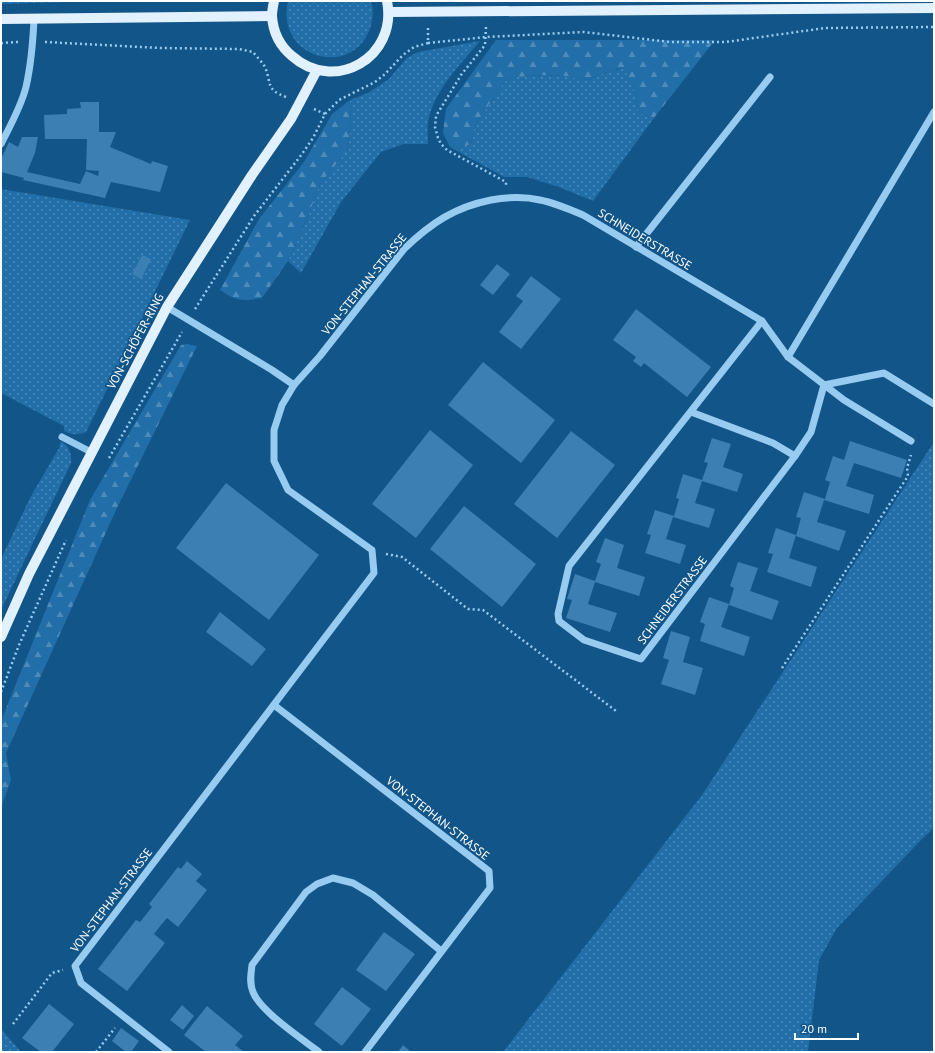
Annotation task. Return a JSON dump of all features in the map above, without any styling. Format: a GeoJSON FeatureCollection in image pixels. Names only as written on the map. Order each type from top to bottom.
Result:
{"type":"FeatureCollection","features":[{"type":"Feature","properties":{"kind":"main road"},"geometry":{"type":"LineString","coordinates":[[274,1],[272,16],[276,34],[286,51],[300,63],[317,70],[335,72],[352,68],[367,59],[379,46],[387,30],[389,12],[387,1]]}},
{"type":"Feature","properties":{"kind":"main road"},"geometry":{"type":"LineString","coordinates":[[389,12],[934,8]]}},
{"type":"Feature","properties":{"kind":"main road"},"geometry":{"type":"LineString","coordinates":[[1,19],[272,16]]}},
{"type":"Feature","properties":{"kind":"main road","name":"VON-SCHÖFER-RING"},"geometry":{"type":"LineString","coordinates":[[1,637],[29,574],[167,307],[252,175],[291,119],[317,70]]}},
{"type":"Feature","properties":{"kind":"street"},"geometry":{"type":"LineString","coordinates":[[1,144],[26,88],[33,42],[34,19]]}},
{"type":"Feature","properties":{"kind":"street"},"geometry":{"type":"LineString","coordinates":[[636,247],[770,77]]}},
{"type":"Feature","properties":{"kind":"street"},"geometry":{"type":"LineString","coordinates":[[788,357],[934,112]]}},
{"type":"Feature","properties":{"kind":"street","name":"SCHNEIDERSTRASSE"},"geometry":{"type":"LineString","coordinates":[[508,197],[539,200],[560,205],[583,215],[762,322],[788,357],[824,385],[811,432],[795,456],[641,659],[584,640],[559,621],[558,614],[569,566],[762,322]]}},
{"type":"Feature","properties":{"kind":"street","name":"VON-STEPHAN-STRASSE"},"geometry":{"type":"LineString","coordinates":[[169,1052],[80,983],[75,966],[374,573],[372,550],[288,490],[274,461],[274,430],[282,405],[294,386],[320,356],[404,249],[420,233],[453,212],[476,203],[508,197]]}},
{"type":"Feature","properties":{"kind":"street"},"geometry":{"type":"LineString","coordinates":[[167,307],[272,370],[294,386]]}},
{"type":"Feature","properties":{"kind":"street"},"geometry":{"type":"LineString","coordinates":[[824,385],[884,373],[934,404]]}},
{"type":"Feature","properties":{"kind":"street"},"geometry":{"type":"LineString","coordinates":[[824,385],[844,400],[910,440]]}},
{"type":"Feature","properties":{"kind":"street"},"geometry":{"type":"LineString","coordinates":[[691,412],[773,443],[795,456]]}},
{"type":"Feature","properties":{"kind":"street"},"geometry":{"type":"LineString","coordinates":[[62,437],[91,452]]}},
{"type":"Feature","properties":{"kind":"street","name":"VON-STEPHAN-STRASSE"},"geometry":{"type":"LineString","coordinates":[[274,705],[488,871],[490,888],[365,1052]]}},
{"type":"Feature","properties":{"kind":"street"},"geometry":{"type":"LineString","coordinates":[[319,1052],[263,1007],[253,992],[250,979],[252,965],[306,892],[317,884],[333,878],[353,883],[373,895],[441,952]]}},
{"type":"Feature","properties":{"kind":"path"},"geometry":{"type":"LineString","coordinates":[[428,12],[428,43]]}},
{"type":"Feature","properties":{"kind":"path"},"geometry":{"type":"LineString","coordinates":[[486,12],[485,45],[461,75],[441,106],[436,116],[435,127],[441,144],[447,150],[506,182],[508,197]]}},
{"type":"Feature","properties":{"kind":"path"},"geometry":{"type":"LineString","coordinates":[[106,463],[206,291],[254,216],[313,138],[324,114],[339,100],[375,82],[384,75],[403,55],[414,47],[428,43],[486,37],[584,32],[670,42],[726,42],[825,28],[934,27]]}},
{"type":"Feature","properties":{"kind":"path"},"geometry":{"type":"LineString","coordinates":[[1,43],[33,42],[161,48],[239,49],[253,52],[264,67],[270,88],[277,94],[300,102],[324,114]]}},
{"type":"Feature","properties":{"kind":"path"},"geometry":{"type":"LineString","coordinates":[[782,668],[908,476],[907,468],[914,443],[910,440]]}},
{"type":"Feature","properties":{"kind":"path"},"geometry":{"type":"LineString","coordinates":[[1,692],[19,645],[66,540]]}},
{"type":"Feature","properties":{"kind":"path"},"geometry":{"type":"LineString","coordinates":[[372,550],[402,557],[468,609],[483,610],[616,711]]}},
{"type":"Feature","properties":{"kind":"path"},"geometry":{"type":"LineString","coordinates":[[13,1024],[52,973],[75,966]]}},
{"type":"Feature","properties":{"kind":"path"},"geometry":{"type":"LineString","coordinates":[[96,1052],[124,1017]]}},
{"type":"Feature","properties":{"kind":"green space"},"geometry":{"type":"Polygon","coordinates":[[[1,1],[101,1],[1,4],[1,1]]]}},
{"type":"Feature","properties":{"kind":"green space"},"geometry":{"type":"Polygon","coordinates":[[[288,1],[371,1],[373,12],[369,31],[359,46],[346,54],[331,57],[316,55],[303,48],[292,36],[287,20],[288,1]]]}},
{"type":"Feature","properties":{"kind":"green space"},"geometry":{"type":"Polygon","coordinates":[[[496,40],[715,40],[654,118],[639,113],[633,85],[623,68],[604,73],[588,80],[566,76],[545,75],[516,77],[505,81],[475,125],[471,144],[462,147],[450,147],[443,133],[446,109],[496,40]]]}},
{"type":"Feature","properties":{"kind":"green space"},"geometry":{"type":"Polygon","coordinates":[[[480,41],[449,78],[436,99],[428,122],[428,144],[404,144],[381,152],[341,202],[301,273],[288,261],[307,219],[320,184],[347,151],[351,123],[350,100],[368,93],[389,79],[407,58],[418,52],[480,41]]]}},
{"type":"Feature","properties":{"kind":"green space"},"geometry":{"type":"Polygon","coordinates":[[[624,68],[633,85],[639,113],[654,118],[593,201],[559,187],[527,177],[504,177],[450,147],[462,147],[471,144],[475,125],[505,81],[516,77],[545,75],[566,76],[588,80],[604,73],[624,68]]]}},
{"type":"Feature","properties":{"kind":"green space"},"geometry":{"type":"Polygon","coordinates":[[[350,100],[351,123],[347,151],[320,184],[307,219],[288,261],[262,298],[240,300],[226,294],[220,290],[259,219],[304,162],[332,114],[350,100]]]}},
{"type":"Feature","properties":{"kind":"green space"},"geometry":{"type":"Polygon","coordinates":[[[1,189],[190,220],[86,432],[75,434],[64,431],[64,426],[1,393],[1,189]]]}},
{"type":"Feature","properties":{"kind":"green space"},"geometry":{"type":"Polygon","coordinates":[[[187,344],[197,346],[116,510],[6,753],[11,780],[1,808],[1,721],[90,500],[181,345],[187,344]]]}},
{"type":"Feature","properties":{"kind":"green space"},"geometry":{"type":"Polygon","coordinates":[[[61,441],[69,450],[71,463],[1,610],[1,559],[30,498],[59,448],[61,441]]]}},
{"type":"Feature","properties":{"kind":"green space"},"geometry":{"type":"Polygon","coordinates":[[[934,442],[934,828],[837,928],[819,960],[808,1052],[503,1052],[702,795],[934,442]]]}},
{"type":"Feature","properties":{"kind":"green space"},"geometry":{"type":"Polygon","coordinates":[[[1,1028],[21,1052],[3,1052],[1,1050],[1,1028]]]}},
{"type":"Feature","properties":{"kind":"building"},"geometry":{"type":"Polygon","coordinates":[[[80,102],[99,102],[99,132],[116,132],[110,147],[151,164],[152,161],[168,166],[160,192],[111,182],[105,198],[23,180],[24,178],[1,172],[1,159],[9,142],[18,147],[22,137],[38,137],[35,153],[27,172],[80,184],[86,171],[98,176],[99,171],[86,170],[87,139],[45,139],[44,115],[67,114],[67,109],[81,108],[80,102]]]}},
{"type":"Feature","properties":{"kind":"building"},"geometry":{"type":"Polygon","coordinates":[[[142,255],[151,259],[141,279],[132,274],[142,255]]]}},
{"type":"Feature","properties":{"kind":"building"},"geometry":{"type":"Polygon","coordinates":[[[497,264],[510,274],[493,295],[480,285],[497,264]]]}},
{"type":"Feature","properties":{"kind":"building"},"geometry":{"type":"Polygon","coordinates":[[[531,276],[561,299],[521,349],[499,332],[523,301],[516,296],[531,276]]]}},
{"type":"Feature","properties":{"kind":"building"},"geometry":{"type":"Polygon","coordinates":[[[636,309],[711,367],[687,397],[644,363],[641,367],[633,361],[636,357],[613,340],[636,309]]]}},
{"type":"Feature","properties":{"kind":"building"},"geometry":{"type":"Polygon","coordinates":[[[483,362],[555,420],[521,463],[448,405],[483,362]]]}},
{"type":"Feature","properties":{"kind":"building"},"geometry":{"type":"Polygon","coordinates":[[[430,430],[473,465],[416,538],[372,504],[430,430]]]}},
{"type":"Feature","properties":{"kind":"building"},"geometry":{"type":"Polygon","coordinates":[[[571,431],[615,465],[557,538],[514,504],[571,431]]]}},
{"type":"Feature","properties":{"kind":"building"},"geometry":{"type":"Polygon","coordinates":[[[712,438],[731,444],[723,467],[743,474],[737,492],[702,481],[695,503],[715,509],[709,528],[673,517],[666,539],[686,545],[680,564],[645,553],[651,535],[647,534],[655,510],[674,516],[679,499],[676,498],[683,474],[702,480],[708,463],[704,462],[712,438]]]}},
{"type":"Feature","properties":{"kind":"building"},"geometry":{"type":"Polygon","coordinates":[[[850,441],[907,460],[901,478],[854,463],[846,486],[874,495],[869,514],[824,500],[817,522],[846,531],[839,551],[796,536],[801,518],[796,517],[804,492],[825,499],[830,482],[825,480],[833,456],[844,460],[850,441]]]}},
{"type":"Feature","properties":{"kind":"building"},"geometry":{"type":"Polygon","coordinates":[[[226,483],[319,555],[269,620],[176,548],[226,483]]]}},
{"type":"Feature","properties":{"kind":"building"},"geometry":{"type":"Polygon","coordinates":[[[464,506],[536,564],[502,607],[430,549],[464,506]]]}},
{"type":"Feature","properties":{"kind":"building"},"geometry":{"type":"Polygon","coordinates":[[[776,528],[796,535],[789,558],[817,567],[811,587],[767,572],[773,554],[768,553],[776,528]]]}},
{"type":"Feature","properties":{"kind":"building"},"geometry":{"type":"Polygon","coordinates":[[[605,538],[624,545],[617,568],[645,577],[639,596],[595,582],[588,604],[617,613],[610,632],[566,618],[572,600],[567,599],[575,574],[595,581],[601,564],[596,562],[605,538]]]}},
{"type":"Feature","properties":{"kind":"building"},"geometry":{"type":"Polygon","coordinates":[[[738,562],[758,568],[750,591],[779,601],[772,620],[729,605],[734,588],[730,586],[738,562]]]}},
{"type":"Feature","properties":{"kind":"building"},"geometry":{"type":"Polygon","coordinates":[[[709,597],[729,604],[721,627],[750,637],[744,656],[700,641],[705,624],[700,622],[709,597]]]}},
{"type":"Feature","properties":{"kind":"building"},"geometry":{"type":"Polygon","coordinates":[[[220,612],[266,649],[252,666],[206,632],[220,612]]]}},
{"type":"Feature","properties":{"kind":"building"},"geometry":{"type":"Polygon","coordinates":[[[671,631],[690,637],[683,662],[703,668],[695,695],[661,684],[669,660],[663,658],[671,631]]]}},
{"type":"Feature","properties":{"kind":"building"},"geometry":{"type":"Polygon","coordinates":[[[187,861],[202,874],[196,881],[207,890],[178,927],[167,918],[161,925],[154,934],[165,943],[127,991],[98,969],[136,920],[140,922],[152,907],[149,904],[178,867],[181,869],[187,861]]]}},
{"type":"Feature","properties":{"kind":"building"},"geometry":{"type":"Polygon","coordinates":[[[384,932],[415,954],[386,991],[356,970],[384,932]]]}},
{"type":"Feature","properties":{"kind":"building"},"geometry":{"type":"Polygon","coordinates":[[[342,987],[371,1009],[342,1046],[314,1024],[342,987]]]}},
{"type":"Feature","properties":{"kind":"building"},"geometry":{"type":"Polygon","coordinates":[[[49,1004],[74,1024],[52,1052],[41,1052],[22,1038],[49,1004]]]}},
{"type":"Feature","properties":{"kind":"building"},"geometry":{"type":"Polygon","coordinates":[[[182,1005],[194,1016],[183,1030],[170,1020],[182,1005]]]}},
{"type":"Feature","properties":{"kind":"building"},"geometry":{"type":"Polygon","coordinates":[[[207,1006],[243,1036],[235,1045],[244,1052],[206,1052],[184,1035],[207,1006]]]}},
{"type":"Feature","properties":{"kind":"building"},"geometry":{"type":"Polygon","coordinates":[[[121,1028],[139,1041],[131,1052],[126,1052],[112,1041],[121,1028]]]}},
{"type":"Feature","properties":{"kind":"building"},"geometry":{"type":"Polygon","coordinates":[[[403,1045],[411,1052],[398,1052],[403,1045]]]}}]}
